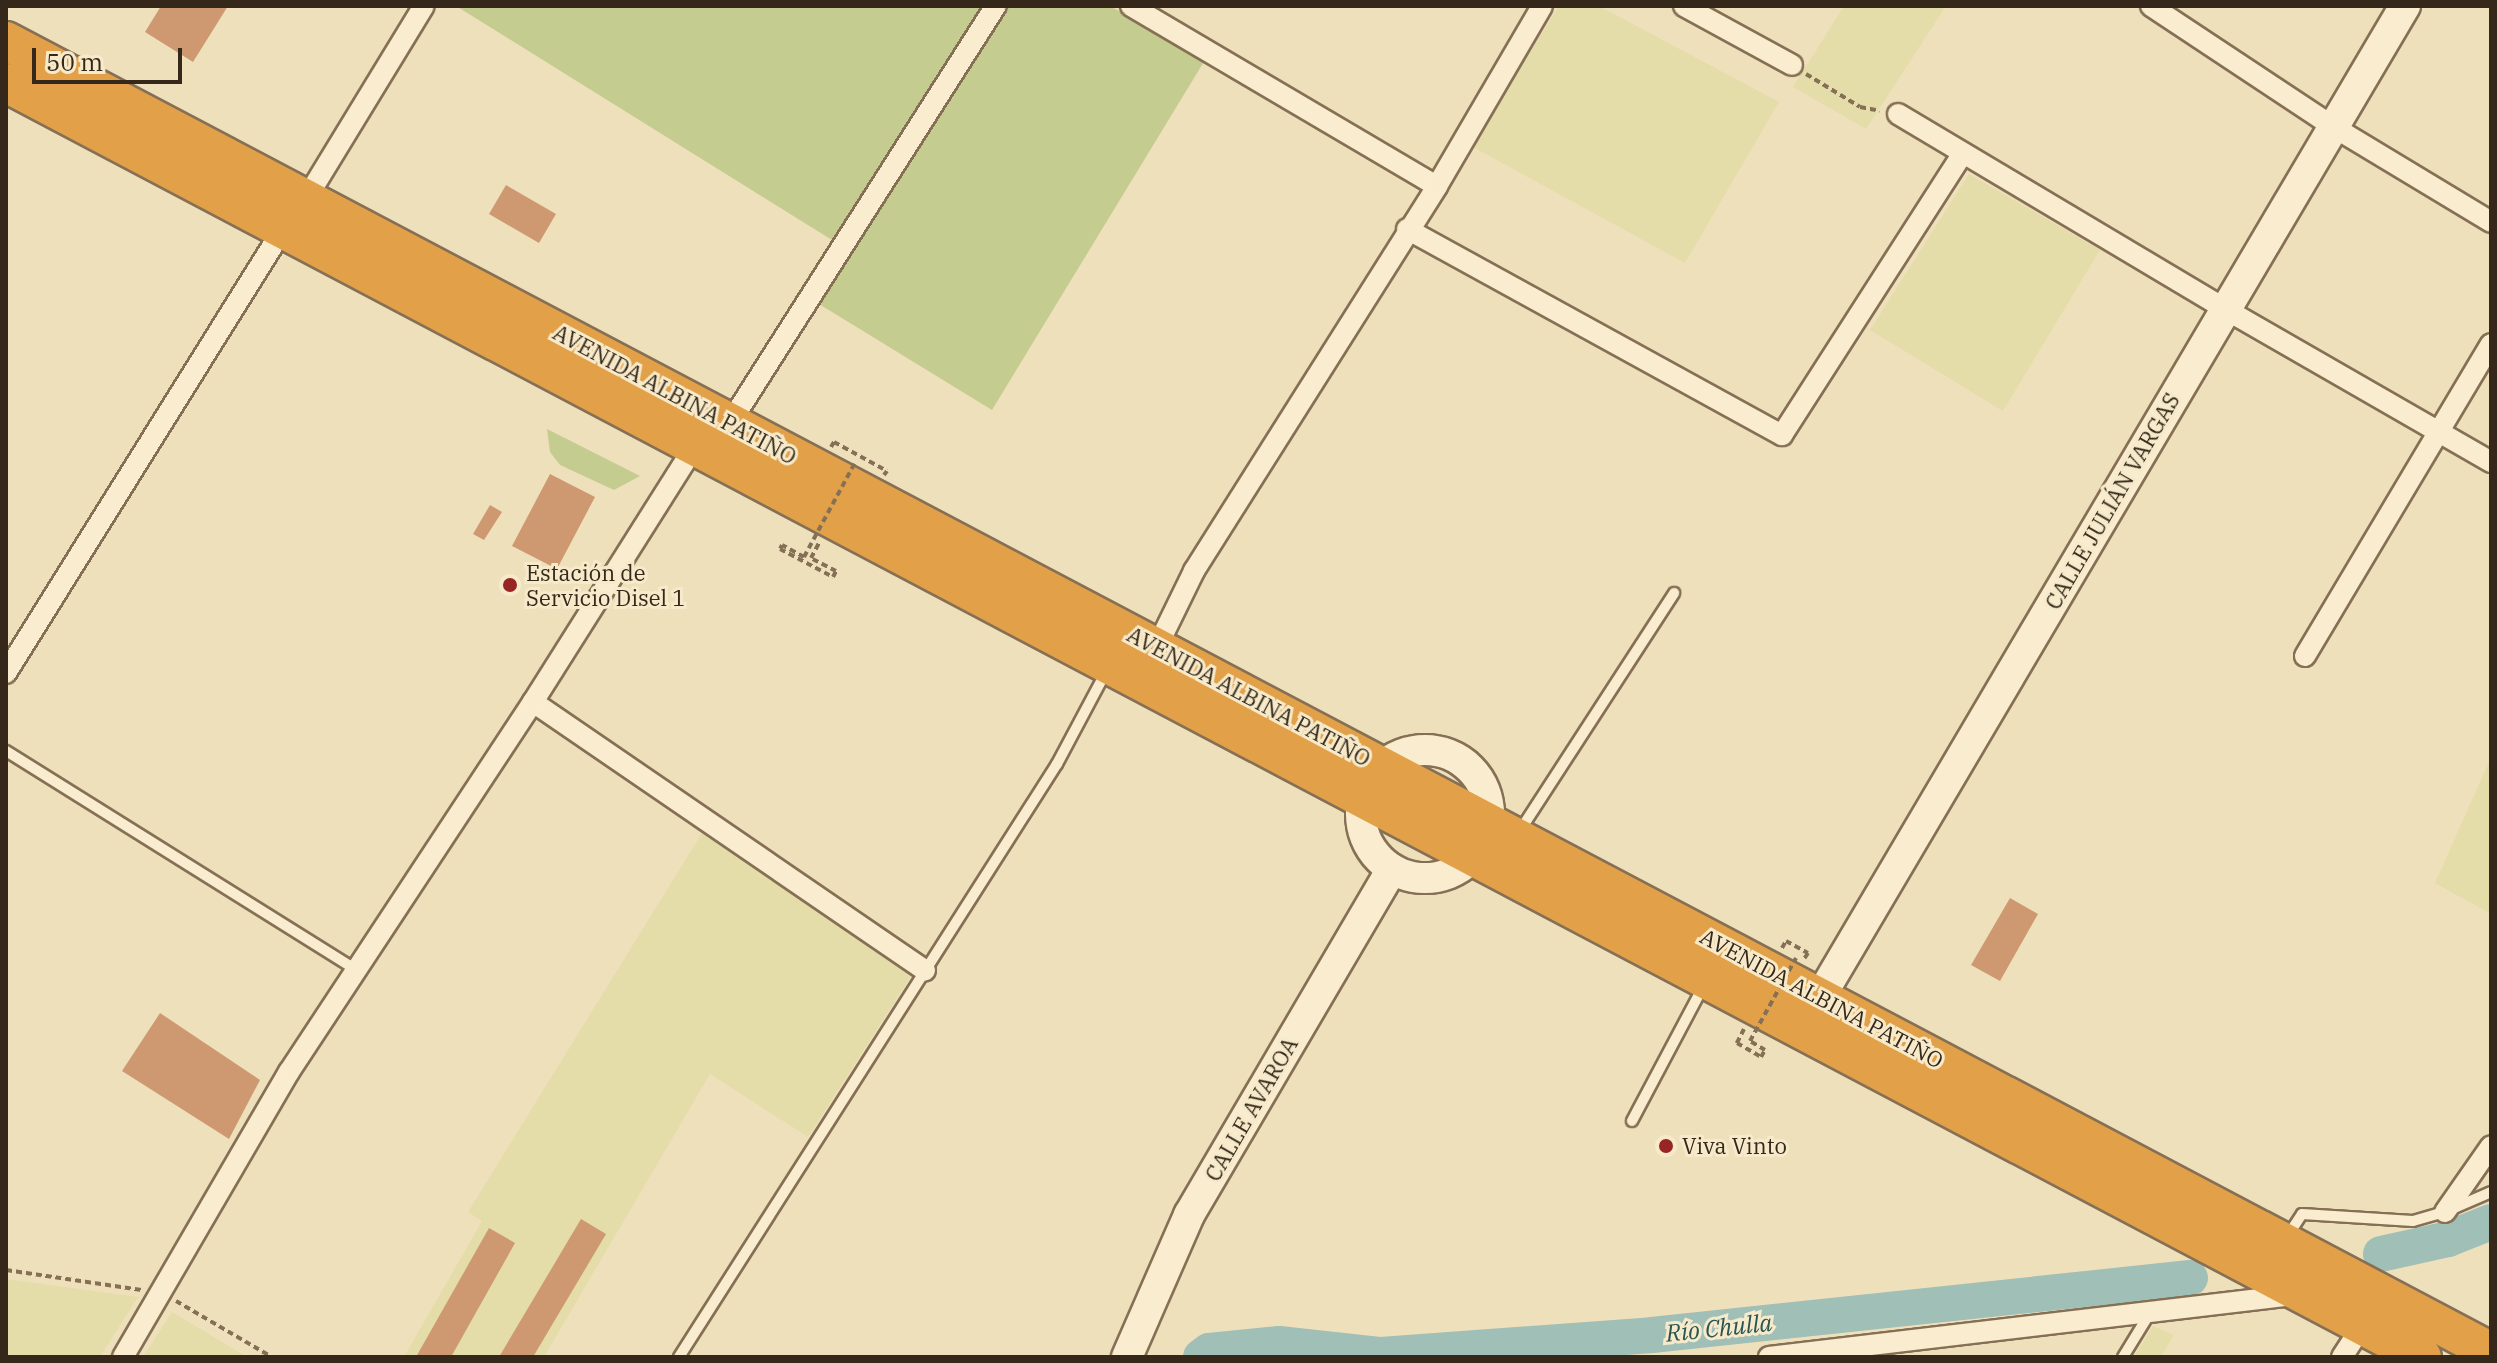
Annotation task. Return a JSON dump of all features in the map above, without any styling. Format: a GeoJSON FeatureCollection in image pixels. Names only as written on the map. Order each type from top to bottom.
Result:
{"type":"FeatureCollection","features":[{"type":"Feature","properties":{"kind":"highway","name":"AVENIDA ALBINA PATIÑO"},"geometry":{"type":"LineString","coordinates":[[6,41],[2491,1352]]}},
{"type":"Feature","properties":{"kind":"highway","name":"AVENIDA ALBINA PATIÑO"},"geometry":{"type":"LineString","coordinates":[[6,83],[2422,1357]]}},
{"type":"Feature","properties":{"kind":"main road","name":"CALLE JULIÁN VARGAS"},"geometry":{"type":"LineString","coordinates":[[1820,997],[2405,6]]}},
{"type":"Feature","properties":{"kind":"main road"},"geometry":{"type":"LineString","coordinates":[[1384,767],[1365,799],[1362,818],[1366,838],[1377,856],[1392,869],[1408,876],[1444,876],[1473,856],[1502,829]]}},
{"type":"Feature","properties":{"kind":"main road","name":"CALLE AVAROA"},"geometry":{"type":"LineString","coordinates":[[1127,1357],[1189,1215],[1392,869]]}},
{"type":"Feature","properties":{"kind":"street"},"geometry":{"type":"LineString","coordinates":[[306,199],[424,6]]}},
{"type":"Feature","properties":{"kind":"street"},"geometry":{"type":"LineString","coordinates":[[730,423],[996,6]]}},
{"type":"Feature","properties":{"kind":"street"},"geometry":{"type":"LineString","coordinates":[[1131,6],[1437,186]]}},
{"type":"Feature","properties":{"kind":"street"},"geometry":{"type":"LineString","coordinates":[[1157,647],[1194,571],[1407,229],[1437,186],[1542,6]]}},
{"type":"Feature","properties":{"kind":"street"},"geometry":{"type":"LineString","coordinates":[[1684,6],[1792,65]]}},
{"type":"Feature","properties":{"kind":"street"},"geometry":{"type":"LineString","coordinates":[[2151,6],[2332,126],[2491,222]]}},
{"type":"Feature","properties":{"kind":"street"},"geometry":{"type":"LineString","coordinates":[[1898,114],[2225,309],[2491,462]]}},
{"type":"Feature","properties":{"kind":"street"},"geometry":{"type":"LineString","coordinates":[[1407,229],[1782,435],[1963,153]]}},
{"type":"Feature","properties":{"kind":"street"},"geometry":{"type":"LineString","coordinates":[[6,673],[283,229]]}},
{"type":"Feature","properties":{"kind":"street"},"geometry":{"type":"LineString","coordinates":[[2305,656],[2491,344]]}},
{"type":"Feature","properties":{"kind":"street"},"geometry":{"type":"LineString","coordinates":[[123,1357],[289,1072],[533,702],[695,446]]}},
{"type":"Feature","properties":{"kind":"street"},"geometry":{"type":"LineString","coordinates":[[533,702],[925,970]]}},
{"type":"Feature","properties":{"kind":"street"},"geometry":{"type":"LineString","coordinates":[[2445,1212],[2491,1146]]}},
{"type":"Feature","properties":{"kind":"street"},"geometry":{"type":"LineString","coordinates":[[1769,1357],[1880,1350],[2303,1294]]}},
{"type":"Feature","properties":{"kind":"street"},"geometry":{"type":"LineString","coordinates":[[2342,1357],[2363,1325]]}},
{"type":"Feature","properties":{"kind":"lane"},"geometry":{"type":"LineString","coordinates":[[1502,829],[1674,593]]}},
{"type":"Feature","properties":{"kind":"lane"},"geometry":{"type":"LineString","coordinates":[[679,1357],[1057,764],[1110,665]]}},
{"type":"Feature","properties":{"kind":"lane"},"geometry":{"type":"LineString","coordinates":[[6,751],[356,970]]}},
{"type":"Feature","properties":{"kind":"lane"},"geometry":{"type":"LineString","coordinates":[[1632,1121],[1707,980]]}},
{"type":"Feature","properties":{"kind":"lane"},"geometry":{"type":"LineString","coordinates":[[2284,1242],[2302,1214],[2413,1221],[2445,1212],[2491,1192]]}},
{"type":"Feature","properties":{"kind":"lane"},"geometry":{"type":"LineString","coordinates":[[2123,1357],[2151,1312]]}},
{"type":"Feature","properties":{"kind":"path"},"geometry":{"type":"LineString","coordinates":[[1792,65],[1860,107],[1898,114]]}},
{"type":"Feature","properties":{"kind":"path"},"geometry":{"type":"LineString","coordinates":[[811,558],[836,571],[833,577],[780,549],[782,545],[804,557],[856,461]]}},
{"type":"Feature","properties":{"kind":"path"},"geometry":{"type":"LineString","coordinates":[[1737,1043],[1761,1057],[1765,1050],[1750,1041],[1796,958]]}},
{"type":"Feature","properties":{"kind":"shaded area"},"geometry":{"type":"Polygon","coordinates":[[[1559,6],[1599,6],[1779,102],[1685,263],[1471,146],[1559,6]]]}},
{"type":"Feature","properties":{"kind":"shaded area"},"geometry":{"type":"Polygon","coordinates":[[[1844,6],[1946,6],[1866,129],[1793,87],[1844,6]]]}},
{"type":"Feature","properties":{"kind":"shaded area"},"geometry":{"type":"Polygon","coordinates":[[[1969,174],[2100,250],[2003,411],[1870,330],[1969,174]]]}},
{"type":"Feature","properties":{"kind":"shaded area"},"geometry":{"type":"Polygon","coordinates":[[[2491,757],[2491,914],[2435,883],[2491,757]]]}},
{"type":"Feature","properties":{"kind":"shaded area"},"geometry":{"type":"Polygon","coordinates":[[[702,833],[913,973],[808,1137],[710,1074],[544,1357],[404,1357],[482,1221],[468,1212],[702,833]]]}},
{"type":"Feature","properties":{"kind":"shaded area"},"geometry":{"type":"Polygon","coordinates":[[[6,1279],[138,1297],[100,1357],[6,1357],[6,1279]]]}},
{"type":"Feature","properties":{"kind":"shaded area"},"geometry":{"type":"Polygon","coordinates":[[[172,1312],[247,1357],[143,1357],[172,1312]]]}},
{"type":"Feature","properties":{"kind":"shaded area"},"geometry":{"type":"Polygon","coordinates":[[[2153,1326],[2174,1335],[2161,1357],[2134,1357],[2153,1326]]]}},
{"type":"Feature","properties":{"kind":"green space"},"geometry":{"type":"Polygon","coordinates":[[[456,6],[981,6],[832,240],[456,6]]]}},
{"type":"Feature","properties":{"kind":"green space"},"geometry":{"type":"Polygon","coordinates":[[[1005,6],[1110,6],[1205,60],[992,410],[819,304],[1005,6]]]}},
{"type":"Feature","properties":{"kind":"green space"},"geometry":{"type":"Polygon","coordinates":[[[547,429],[640,476],[614,490],[560,465],[550,452],[547,429]]]}},
{"type":"Feature","properties":{"kind":"building"},"geometry":{"type":"Polygon","coordinates":[[[161,6],[228,6],[193,62],[145,32],[161,6]]]}},
{"type":"Feature","properties":{"kind":"building"},"geometry":{"type":"Polygon","coordinates":[[[506,185],[556,214],[539,243],[489,214],[506,185]]]}},
{"type":"Feature","properties":{"kind":"building"},"geometry":{"type":"Polygon","coordinates":[[[550,474],[595,497],[557,569],[512,546],[550,474]]]}},
{"type":"Feature","properties":{"kind":"building"},"geometry":{"type":"Polygon","coordinates":[[[490,505],[502,512],[484,540],[473,534],[490,505]]]}},
{"type":"Feature","properties":{"kind":"building"},"geometry":{"type":"Polygon","coordinates":[[[2010,898],[2038,914],[2000,981],[1971,965],[2010,898]]]}},
{"type":"Feature","properties":{"kind":"building"},"geometry":{"type":"Polygon","coordinates":[[[160,1013],[260,1080],[229,1139],[122,1071],[160,1013]]]}},
{"type":"Feature","properties":{"kind":"building"},"geometry":{"type":"Polygon","coordinates":[[[581,1219],[606,1234],[533,1357],[499,1357],[581,1219]]]}},
{"type":"Feature","properties":{"kind":"building"},"geometry":{"type":"Polygon","coordinates":[[[489,1228],[515,1243],[451,1357],[416,1357],[489,1228]]]}},
{"type":"Feature","properties":{"kind":"waterway","name":"Río Chulla"},"geometry":{"type":"LineString","coordinates":[[2381,1254],[2448,1239],[2491,1222]]}},
{"type":"Feature","properties":{"kind":"waterway","name":"Río Chulla"},"geometry":{"type":"LineString","coordinates":[[1201,1357],[1209,1351],[1279,1344],[1381,1355],[1652,1335],[2190,1278]]}},
{"type":"Feature","properties":{"kind":"place","name":"Estación de Servicio Disel 1"},"geometry":{"type":"Point","coordinates":[510,585]}},
{"type":"Feature","properties":{"kind":"place","name":"Viva Vinto"},"geometry":{"type":"Point","coordinates":[1666,1146]}}]}
